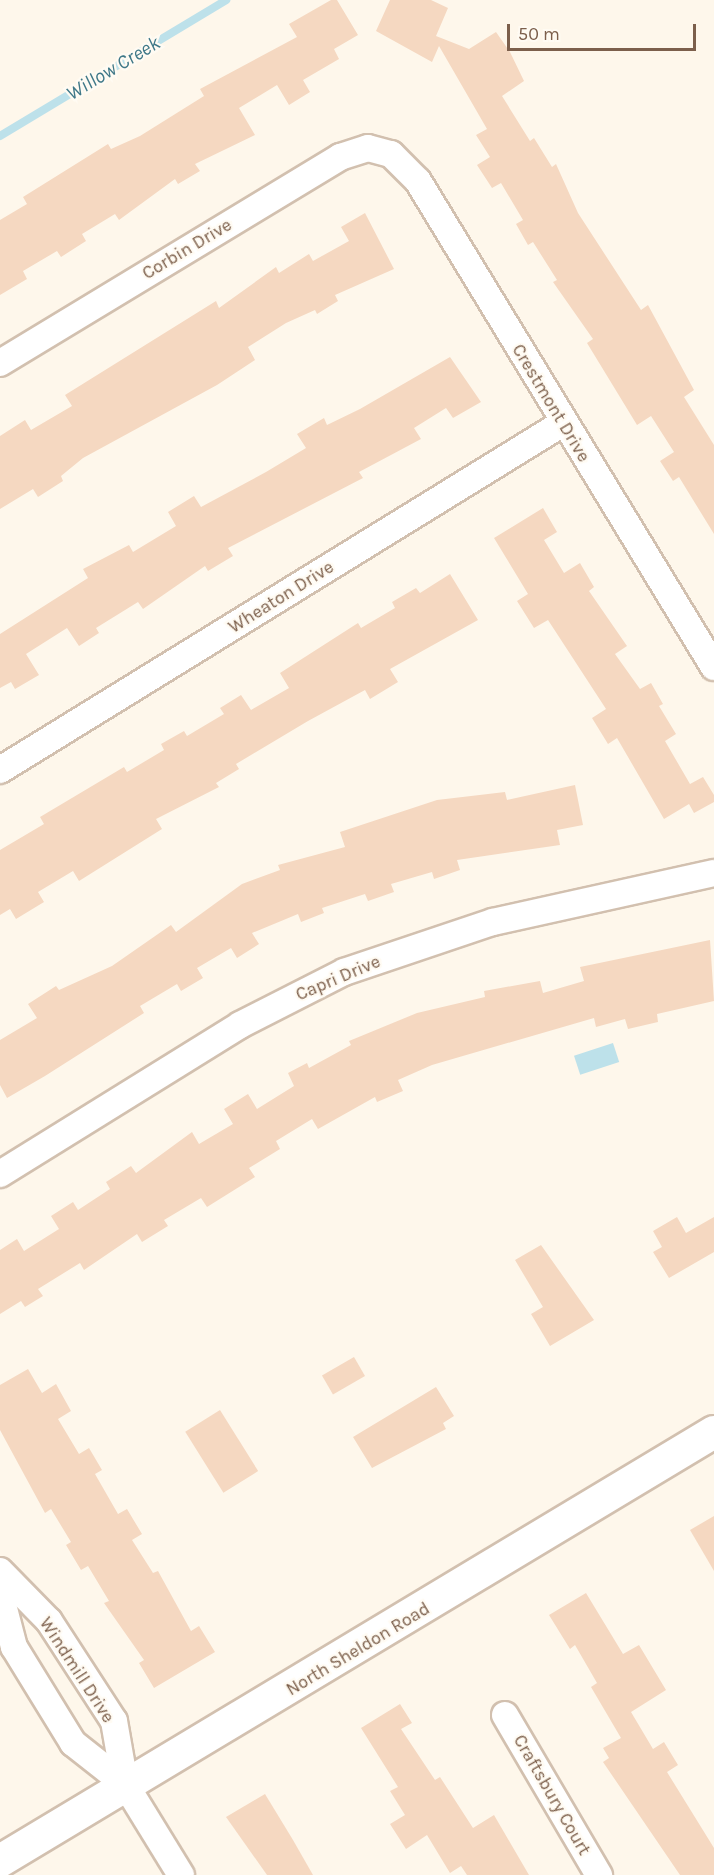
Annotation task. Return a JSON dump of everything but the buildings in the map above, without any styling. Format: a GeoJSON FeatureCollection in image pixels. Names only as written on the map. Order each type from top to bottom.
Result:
{"type":"FeatureCollection","features":[{"type":"Feature","properties":{"kind":"street","name":"Corbin Drive"},"geometry":{"type":"LineString","coordinates":[[0,363],[339,157],[379,150]]}},
{"type":"Feature","properties":{"kind":"street","name":"Crestmont Drive"},"geometry":{"type":"LineString","coordinates":[[379,150],[403,162],[418,181],[563,423],[714,667]]}},
{"type":"Feature","properties":{"kind":"street","name":"Wheaton Drive"},"geometry":{"type":"LineString","coordinates":[[0,770],[563,423]]}},
{"type":"Feature","properties":{"kind":"street","name":"Capri Drive"},"geometry":{"type":"LineString","coordinates":[[0,1174],[240,1025],[344,972],[493,922],[714,873]]}},
{"type":"Feature","properties":{"kind":"street","name":"North Sheldon Road"},"geometry":{"type":"LineString","coordinates":[[0,1861],[125,1784],[332,1666],[714,1432]]}},
{"type":"Feature","properties":{"kind":"street","name":"Windmill Drive"},"geometry":{"type":"LineString","coordinates":[[0,1571],[49,1621],[114,1720],[125,1784]]}},
{"type":"Feature","properties":{"kind":"street","name":"Windmill Drive"},"geometry":{"type":"LineString","coordinates":[[0,1593],[14,1647],[73,1743],[125,1784],[181,1875]]}},
{"type":"Feature","properties":{"kind":"street","name":"Craftsbury Court"},"geometry":{"type":"LineString","coordinates":[[505,1715],[599,1875]]}},
{"type":"Feature","properties":{"kind":"water"},"geometry":{"type":"Polygon","coordinates":[[[613,1043],[619,1062],[580,1075],[574,1056],[613,1043]]]}},
{"type":"Feature","properties":{"kind":"waterway","name":"Willow Creek"},"geometry":{"type":"LineString","coordinates":[[0,136],[226,0]]}}]}
